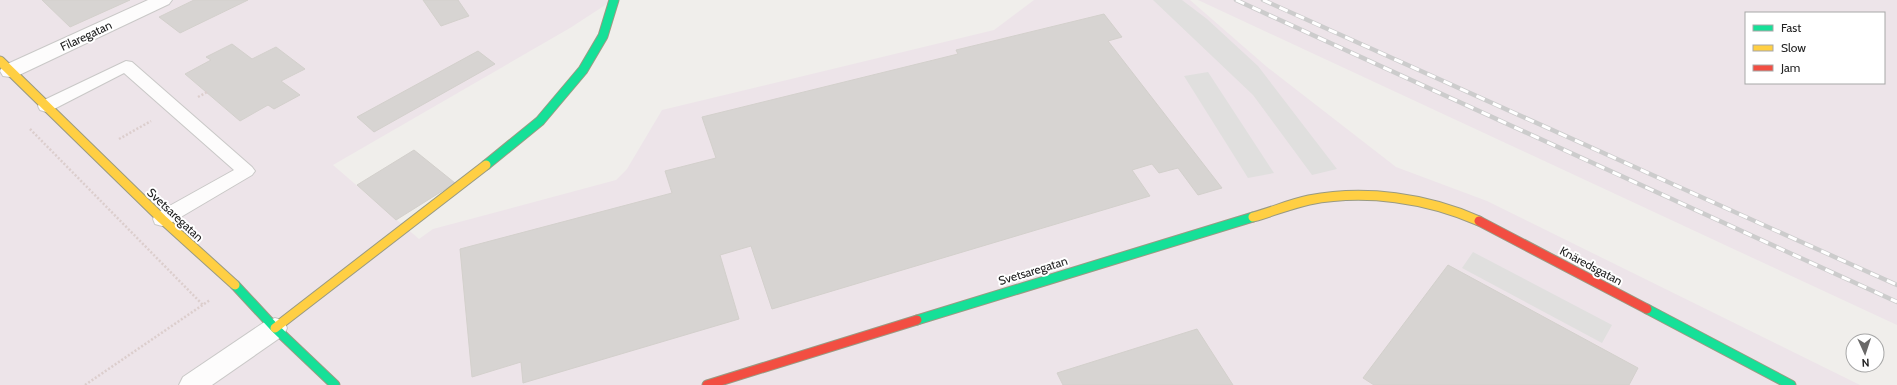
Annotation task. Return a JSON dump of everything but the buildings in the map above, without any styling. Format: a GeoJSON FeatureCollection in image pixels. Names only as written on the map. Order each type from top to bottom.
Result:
{"type":"FeatureCollection","features":[{"type":"Feature","properties":{"kind":"street","name":"Filaregatan"},"geometry":{"type":"LineString","coordinates":[[5,66],[163,0]]}},
{"type":"Feature","properties":{"kind":"street"},"geometry":{"type":"LineString","coordinates":[[192,385],[275,328],[457,188],[540,121],[587,63],[603,36],[614,0]]}},
{"type":"Feature","properties":{"kind":"street","name":"Svetsaregatan"},"geometry":{"type":"LineString","coordinates":[[5,66],[162,219],[235,285],[275,328],[335,385]]}},
{"type":"Feature","properties":{"kind":"street","name":"Svetsaregatan"},"geometry":{"type":"LineString","coordinates":[[707,385],[1302,202],[1370,195]]}},
{"type":"Feature","properties":{"kind":"street","name":"Knäredsgatan"},"geometry":{"type":"LineString","coordinates":[[1370,195],[1420,202],[1470,216],[1791,385]]}},
{"type":"Feature","properties":{"kind":"lane"},"geometry":{"type":"LineString","coordinates":[[46,106],[126,66],[246,171],[162,219]]}},
{"type":"Feature","properties":{"kind":"path"},"geometry":{"type":"LineString","coordinates":[[26,126],[203,305]]}},
{"type":"Feature","properties":{"kind":"path"},"geometry":{"type":"LineString","coordinates":[[85,385],[235,285]]}},
{"type":"Feature","properties":{"kind":"shaded area"},"geometry":{"type":"Polygon","coordinates":[[[0,0],[613,0],[570,28],[333,165],[419,239],[433,229],[616,180],[627,169],[662,110],[994,30],[1034,0],[1190,0],[1267,67],[1396,167],[1487,201],[1860,385],[0,385],[0,0]]]}},
{"type":"Feature","properties":{"kind":"shaded area"},"geometry":{"type":"Polygon","coordinates":[[[1153,0],[1182,0],[1207,19],[1258,66],[1337,169],[1312,175],[1253,95],[1153,0]]]}},
{"type":"Feature","properties":{"kind":"shaded area"},"geometry":{"type":"Polygon","coordinates":[[[1198,0],[1897,0],[1897,325],[1198,0]]]}},
{"type":"Feature","properties":{"kind":"shaded area"},"geometry":{"type":"Polygon","coordinates":[[[1208,72],[1274,173],[1248,178],[1184,76],[1208,72]]]}},
{"type":"Feature","properties":{"kind":"shaded area"},"geometry":{"type":"Polygon","coordinates":[[[1473,252],[1612,325],[1602,343],[1462,268],[1473,252]]]}},
{"type":"Feature","properties":{"kind":"railway"},"geometry":{"type":"LineString","coordinates":[[1236,0],[1897,302]]}},
{"type":"Feature","properties":{"kind":"railway"},"geometry":{"type":"LineString","coordinates":[[1263,0],[1897,285]]}},
{"type":"Feature","properties":{"kind":"traffic: fast"},"geometry":{"type":"LineString","coordinates":[[486,165],[540,121],[583,70],[603,36],[614,0]]}},
{"type":"Feature","properties":{"kind":"traffic: fast"},"geometry":{"type":"LineString","coordinates":[[917,320],[1253,217]]}},
{"type":"Feature","properties":{"kind":"traffic: fast"},"geometry":{"type":"LineString","coordinates":[[235,285],[275,328],[335,385]]}},
{"type":"Feature","properties":{"kind":"traffic: fast"},"geometry":{"type":"LineString","coordinates":[[1647,309],[1791,385]]}},
{"type":"Feature","properties":{"kind":"traffic: slow"},"geometry":{"type":"LineString","coordinates":[[0,61],[162,219],[235,285]]}},
{"type":"Feature","properties":{"kind":"traffic: slow"},"geometry":{"type":"LineString","coordinates":[[275,328],[486,165]]}},
{"type":"Feature","properties":{"kind":"traffic: slow"},"geometry":{"type":"LineString","coordinates":[[1253,217],[1309,200],[1328,197],[1372,196],[1396,198],[1441,207],[1461,213],[1479,221]]}},
{"type":"Feature","properties":{"kind":"traffic: jam"},"geometry":{"type":"LineString","coordinates":[[1479,221],[1647,309]]}},
{"type":"Feature","properties":{"kind":"traffic: jam"},"geometry":{"type":"LineString","coordinates":[[707,385],[917,320]]}}]}
